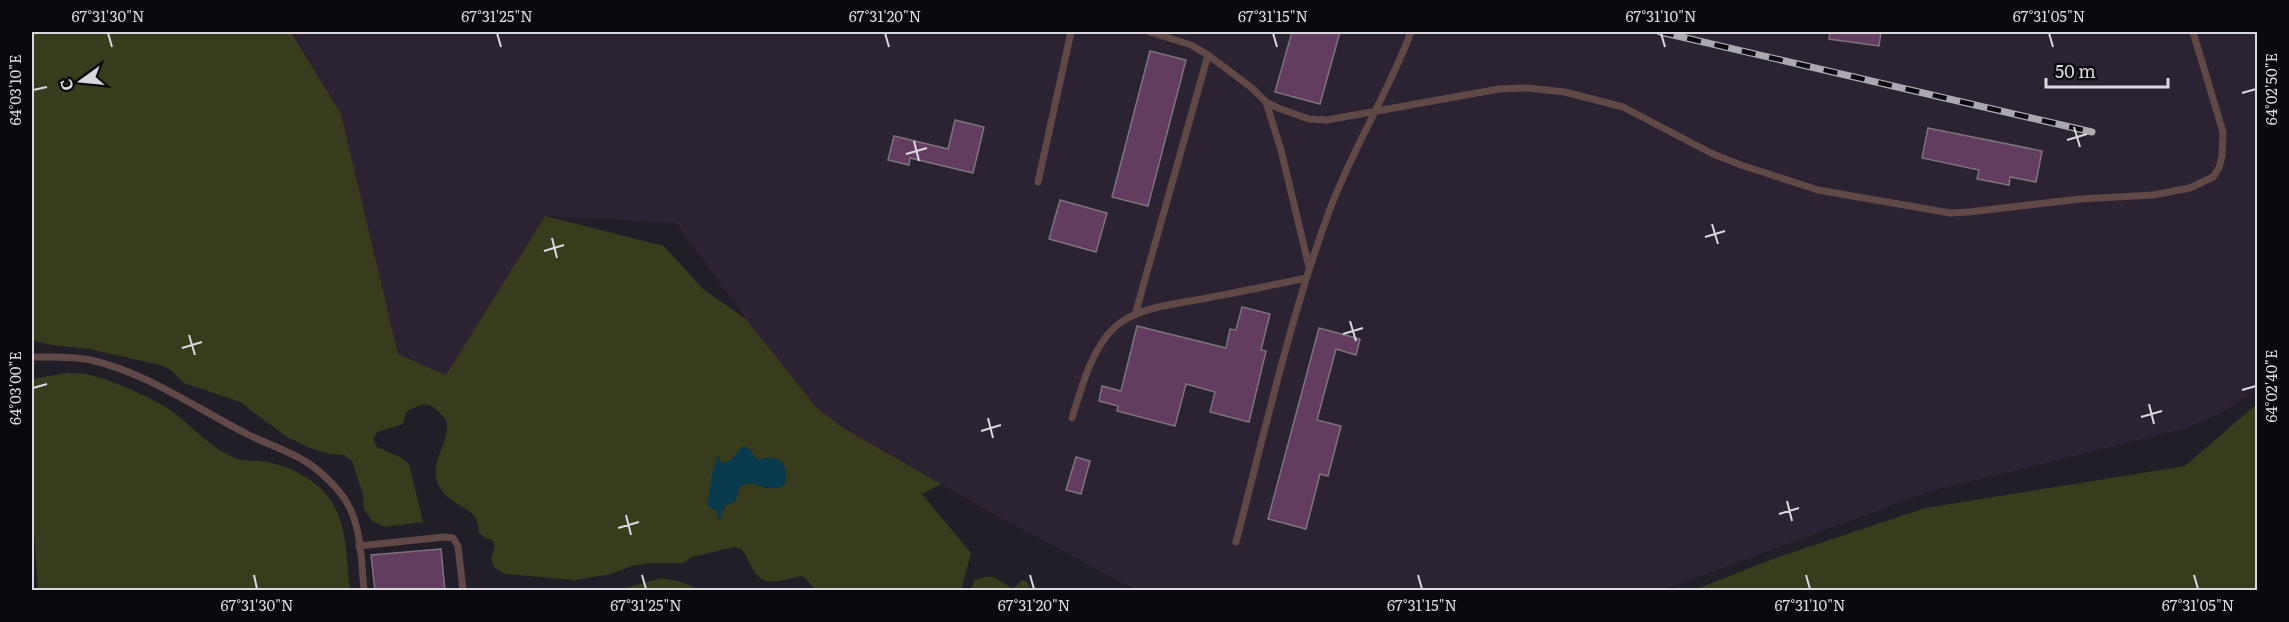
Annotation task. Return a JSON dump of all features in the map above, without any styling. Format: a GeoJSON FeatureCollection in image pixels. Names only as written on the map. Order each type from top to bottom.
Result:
{"type":"FeatureCollection","features":[{"type":"Feature","properties":{"kind":"lane"},"geometry":{"type":"LineString","coordinates":[[1038,182],[1071,32]]}},
{"type":"Feature","properties":{"kind":"lane"},"geometry":{"type":"LineString","coordinates":[[1150,32],[1191,45],[1244,81],[1266,102],[1309,119],[1327,120],[1499,89],[1548,90],[1586,96],[1623,107],[1713,154],[1818,190],[1950,213],[2080,199],[2153,195],[2190,188],[2213,177],[2219,168],[2222,156],[2223,132],[2193,32]]}},
{"type":"Feature","properties":{"kind":"lane"},"geometry":{"type":"LineString","coordinates":[[1236,542],[1309,267],[1347,167],[1411,32]]}},
{"type":"Feature","properties":{"kind":"lane"},"geometry":{"type":"LineString","coordinates":[[1135,315],[1208,55]]}},
{"type":"Feature","properties":{"kind":"lane"},"geometry":{"type":"LineString","coordinates":[[1266,102],[1289,179],[1309,267]]}},
{"type":"Feature","properties":{"kind":"lane"},"geometry":{"type":"LineString","coordinates":[[1072,418],[1085,378],[1099,349],[1114,328],[1125,318],[1306,278]]}},
{"type":"Feature","properties":{"kind":"lane"},"geometry":{"type":"LineString","coordinates":[[32,357],[90,360],[129,373],[163,388],[247,434],[306,462],[322,473],[343,496],[355,522],[364,591]]}},
{"type":"Feature","properties":{"kind":"lane"},"geometry":{"type":"LineString","coordinates":[[359,546],[453,538],[458,546],[463,591]]}},
{"type":"Feature","properties":{"kind":"shaded area"},"geometry":{"type":"Polygon","coordinates":[[[293,32],[2257,32],[2257,389],[2222,413],[2183,429],[1928,492],[1663,590],[1136,590],[990,512],[842,427],[816,407],[746,319],[676,223],[545,216],[446,375],[398,354],[341,114],[293,32]]]}},
{"type":"Feature","properties":{"kind":"green space"},"geometry":{"type":"Polygon","coordinates":[[[32,32],[291,32],[341,114],[398,354],[446,375],[545,216],[664,246],[703,289],[746,319],[816,407],[842,427],[941,484],[922,494],[971,553],[961,590],[816,590],[803,576],[773,582],[767,581],[757,575],[742,550],[734,547],[692,557],[683,563],[649,563],[632,566],[611,574],[575,580],[505,574],[494,567],[491,558],[495,547],[492,540],[479,533],[478,523],[474,516],[441,490],[436,476],[436,465],[446,437],[447,421],[429,405],[419,406],[406,412],[403,424],[377,432],[373,439],[377,447],[402,458],[409,464],[423,522],[384,527],[372,521],[364,509],[363,495],[352,461],[344,455],[329,454],[310,448],[287,437],[240,402],[184,383],[171,370],[160,365],[89,349],[51,345],[32,340],[32,32]],[[749,448],[740,449],[728,462],[721,463],[719,456],[712,508],[717,511],[719,519],[731,497],[745,484],[755,484],[769,489],[767,458],[761,460],[755,458],[749,448]]]}},
{"type":"Feature","properties":{"kind":"green space"},"geometry":{"type":"Polygon","coordinates":[[[67,373],[95,376],[133,390],[169,409],[226,454],[239,459],[283,466],[314,482],[333,504],[342,527],[350,590],[38,590],[32,502],[32,379],[67,373]]]}},
{"type":"Feature","properties":{"kind":"green space"},"geometry":{"type":"Polygon","coordinates":[[[2257,404],[2257,590],[1694,590],[1770,560],[1925,508],[2185,466],[2257,404]]]}},
{"type":"Feature","properties":{"kind":"green space"},"geometry":{"type":"Polygon","coordinates":[[[994,577],[1013,589],[1022,580],[1035,590],[970,590],[975,580],[994,577]]]}},
{"type":"Feature","properties":{"kind":"green space"},"geometry":{"type":"Polygon","coordinates":[[[662,578],[682,582],[700,590],[618,590],[662,578]]]}},
{"type":"Feature","properties":{"kind":"water"},"geometry":{"type":"Polygon","coordinates":[[[744,446],[749,448],[755,458],[776,459],[783,463],[786,471],[785,485],[770,488],[755,484],[743,485],[736,501],[724,506],[720,521],[717,511],[707,506],[718,454],[721,463],[726,462],[744,446]]]}},
{"type":"Feature","properties":{"kind":"building"},"geometry":{"type":"Polygon","coordinates":[[[1292,32],[1340,32],[1320,104],[1275,92],[1292,32]]]}},
{"type":"Feature","properties":{"kind":"building"},"geometry":{"type":"Polygon","coordinates":[[[1830,32],[1881,32],[1879,46],[1829,39],[1830,32]]]}},
{"type":"Feature","properties":{"kind":"building"},"geometry":{"type":"Polygon","coordinates":[[[1150,51],[1186,60],[1148,206],[1112,197],[1150,51]]]}},
{"type":"Feature","properties":{"kind":"building"},"geometry":{"type":"Polygon","coordinates":[[[955,120],[984,127],[973,173],[910,158],[909,165],[888,160],[894,136],[948,149],[955,120]]]}},
{"type":"Feature","properties":{"kind":"building"},"geometry":{"type":"Polygon","coordinates":[[[1928,128],[2042,151],[2036,182],[2010,177],[2009,185],[1977,179],[1979,170],[1922,158],[1928,128]]]}},
{"type":"Feature","properties":{"kind":"building"},"geometry":{"type":"Polygon","coordinates":[[[1060,200],[1107,213],[1096,252],[1049,239],[1060,200]]]}},
{"type":"Feature","properties":{"kind":"building"},"geometry":{"type":"Polygon","coordinates":[[[1242,307],[1270,314],[1261,350],[1266,351],[1249,422],[1210,412],[1215,392],[1186,384],[1175,426],[1117,411],[1118,406],[1099,401],[1102,386],[1121,391],[1137,326],[1226,348],[1230,329],[1236,330],[1242,307]]]}},
{"type":"Feature","properties":{"kind":"building"},"geometry":{"type":"Polygon","coordinates":[[[1319,328],[1360,339],[1356,355],[1336,349],[1317,420],[1341,426],[1328,476],[1320,474],[1306,529],[1268,519],[1319,328]]]}},
{"type":"Feature","properties":{"kind":"building"},"geometry":{"type":"Polygon","coordinates":[[[1076,457],[1090,461],[1081,494],[1066,490],[1076,457]]]}},
{"type":"Feature","properties":{"kind":"building"},"geometry":{"type":"Polygon","coordinates":[[[441,549],[445,591],[375,591],[371,555],[441,549]]]}},
{"type":"Feature","properties":{"kind":"railway"},"geometry":{"type":"LineString","coordinates":[[1660,32],[2092,132]]}}]}
